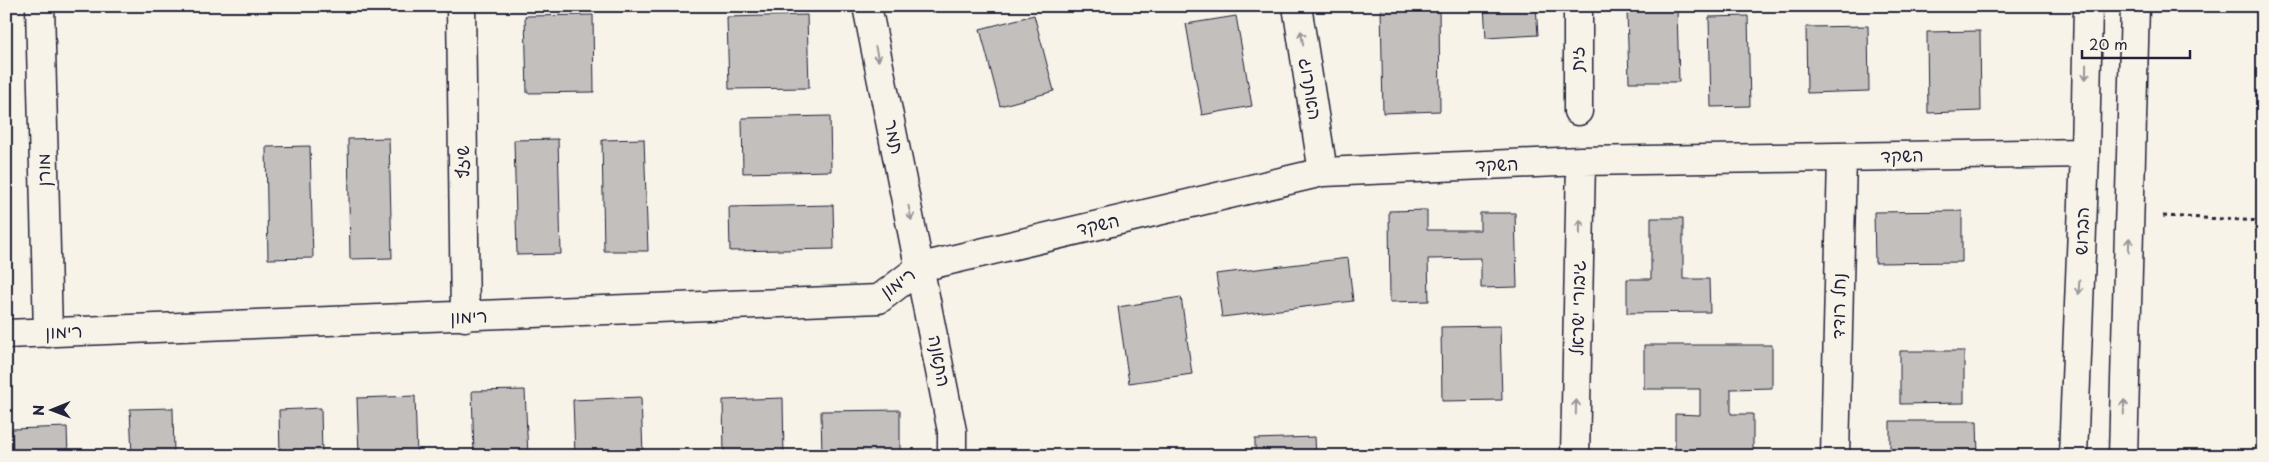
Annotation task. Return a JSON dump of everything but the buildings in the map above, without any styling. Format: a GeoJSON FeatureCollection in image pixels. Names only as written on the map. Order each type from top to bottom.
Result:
{"type":"FeatureCollection","features":[{"type":"Feature","properties":{"kind":"street","name":"מורן"},"geometry":{"type":"LineString","coordinates":[[40,6],[48,333]]}},
{"type":"Feature","properties":{"kind":"street","name":"שיזף"},"geometry":{"type":"LineString","coordinates":[[461,6],[465,317]]}},
{"type":"Feature","properties":{"kind":"street","name":"תמר"},"geometry":{"type":"LineString","coordinates":[[867,6],[920,267]]}},
{"type":"Feature","properties":{"kind":"street","name":"האתרוג"},"geometry":{"type":"LineString","coordinates":[[1297,6],[1323,172]]}},
{"type":"Feature","properties":{"kind":"street","name":"זית"},"geometry":{"type":"LineString","coordinates":[[1578,6],[1578,111]]}},
{"type":"Feature","properties":{"kind":"street","name":"הברוש"},"geometry":{"type":"LineString","coordinates":[[2073,456],[2085,153],[2088,6]]}},
{"type":"Feature","properties":{"kind":"street"},"geometry":{"type":"LineString","coordinates":[[2123,456],[2135,6]]}},
{"type":"Feature","properties":{"kind":"street","name":"השקד"},"geometry":{"type":"LineString","coordinates":[[920,267],[1323,172],[1581,161],[2085,153]]}},
{"type":"Feature","properties":{"kind":"street","name":"נחל רודד"},"geometry":{"type":"LineString","coordinates":[[1836,456],[1842,157]]}},
{"type":"Feature","properties":{"kind":"street","name":"גיבורי ישראל"},"geometry":{"type":"LineString","coordinates":[[1575,456],[1581,161]]}},
{"type":"Feature","properties":{"kind":"street","name":"רימון"},"geometry":{"type":"LineString","coordinates":[[6,334],[878,299],[920,267]]}},
{"type":"Feature","properties":{"kind":"street","name":"התאנה"},"geometry":{"type":"LineString","coordinates":[[920,267],[952,431],[952,456]]}},
{"type":"Feature","properties":{"kind":"path"},"geometry":{"type":"LineString","coordinates":[[2130,214],[2263,221]]}}]}
